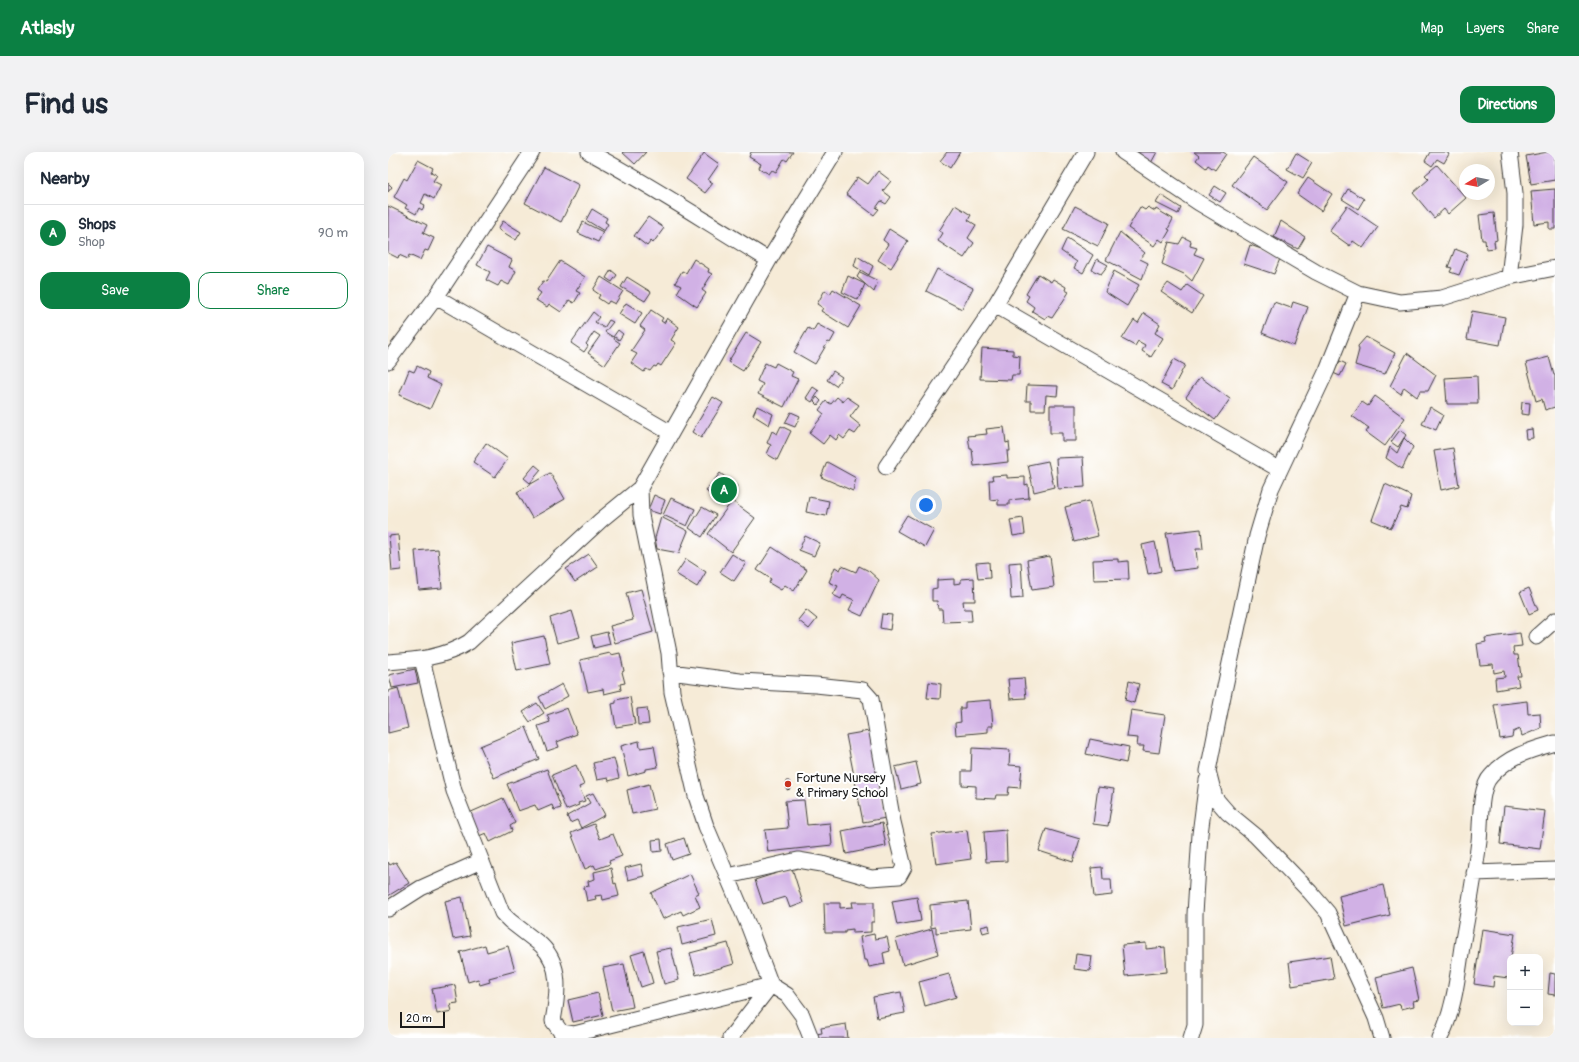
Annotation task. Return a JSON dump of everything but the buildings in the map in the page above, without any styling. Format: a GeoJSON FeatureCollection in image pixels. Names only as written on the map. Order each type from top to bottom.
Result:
{"type":"FeatureCollection","features":[{"type":"Feature","properties":{"kind":"street"},"geometry":{"type":"LineString","coordinates":[[388,361],[436,297],[532,152]]}},
{"type":"Feature","properties":{"kind":"street"},"geometry":{"type":"LineString","coordinates":[[589,152],[621,169],[769,260]]}},
{"type":"Feature","properties":{"kind":"street"},"geometry":{"type":"LineString","coordinates":[[388,662],[422,659],[457,650],[469,642],[601,520],[640,488],[769,260],[835,152]]}},
{"type":"Feature","properties":{"kind":"street"},"geometry":{"type":"LineString","coordinates":[[886,467],[995,305],[1086,152]]}},
{"type":"Feature","properties":{"kind":"street"},"geometry":{"type":"LineString","coordinates":[[1123,152],[1199,203],[1316,272],[1358,293],[1400,302],[1442,298],[1509,277],[1555,268]]}},
{"type":"Feature","properties":{"kind":"street"},"geometry":{"type":"LineString","coordinates":[[1509,277],[1515,225],[1515,193],[1510,152]]}},
{"type":"Feature","properties":{"kind":"street"},"geometry":{"type":"LineString","coordinates":[[1192,1038],[1195,1024],[1195,914],[1200,834],[1208,771],[1222,696],[1257,536],[1271,489],[1327,370],[1358,293]]}},
{"type":"Feature","properties":{"kind":"street"},"geometry":{"type":"LineString","coordinates":[[436,297],[671,433]]}},
{"type":"Feature","properties":{"kind":"street"},"geometry":{"type":"LineString","coordinates":[[995,305],[1280,470]]}},
{"type":"Feature","properties":{"kind":"street"},"geometry":{"type":"LineString","coordinates":[[640,488],[641,515],[669,653],[672,692],[696,796],[706,826],[749,927],[771,985],[787,995],[802,1015],[812,1038]]}},
{"type":"Feature","properties":{"kind":"street"},"geometry":{"type":"LineString","coordinates":[[1536,637],[1555,620]]}},
{"type":"Feature","properties":{"kind":"street"},"geometry":{"type":"LineString","coordinates":[[422,659],[454,791],[480,861],[502,913],[541,945],[550,956],[556,973],[558,995],[553,1021],[561,1032],[574,1034],[771,985]]}},
{"type":"Feature","properties":{"kind":"street"},"geometry":{"type":"LineString","coordinates":[[670,672],[740,681],[816,685],[863,690],[871,699],[893,822],[904,867],[899,876],[871,878],[822,864],[798,860],[728,876]]}},
{"type":"Feature","properties":{"kind":"street"},"geometry":{"type":"LineString","coordinates":[[1440,1038],[1446,1024],[1457,980],[1479,841],[1483,797],[1486,784],[1490,776],[1504,764],[1522,753],[1555,743]]}},
{"type":"Feature","properties":{"kind":"street"},"geometry":{"type":"LineString","coordinates":[[1208,771],[1215,798],[1228,813],[1256,836],[1328,913],[1376,1018],[1382,1038]]}},
{"type":"Feature","properties":{"kind":"street"},"geometry":{"type":"LineString","coordinates":[[388,909],[422,888],[480,861]]}},
{"type":"Feature","properties":{"kind":"street"},"geometry":{"type":"LineString","coordinates":[[1474,873],[1555,870]]}},
{"type":"Feature","properties":{"kind":"street"},"geometry":{"type":"LineString","coordinates":[[730,1038],[771,985]]}},
{"type":"Feature","properties":{"kind":"place","name":"Shops"},"geometry":{"type":"Point","coordinates":[724,490]}},
{"type":"Feature","properties":{"kind":"place","name":"Fortune Nursery & Primary School"},"geometry":{"type":"Point","coordinates":[788,784]}}]}
